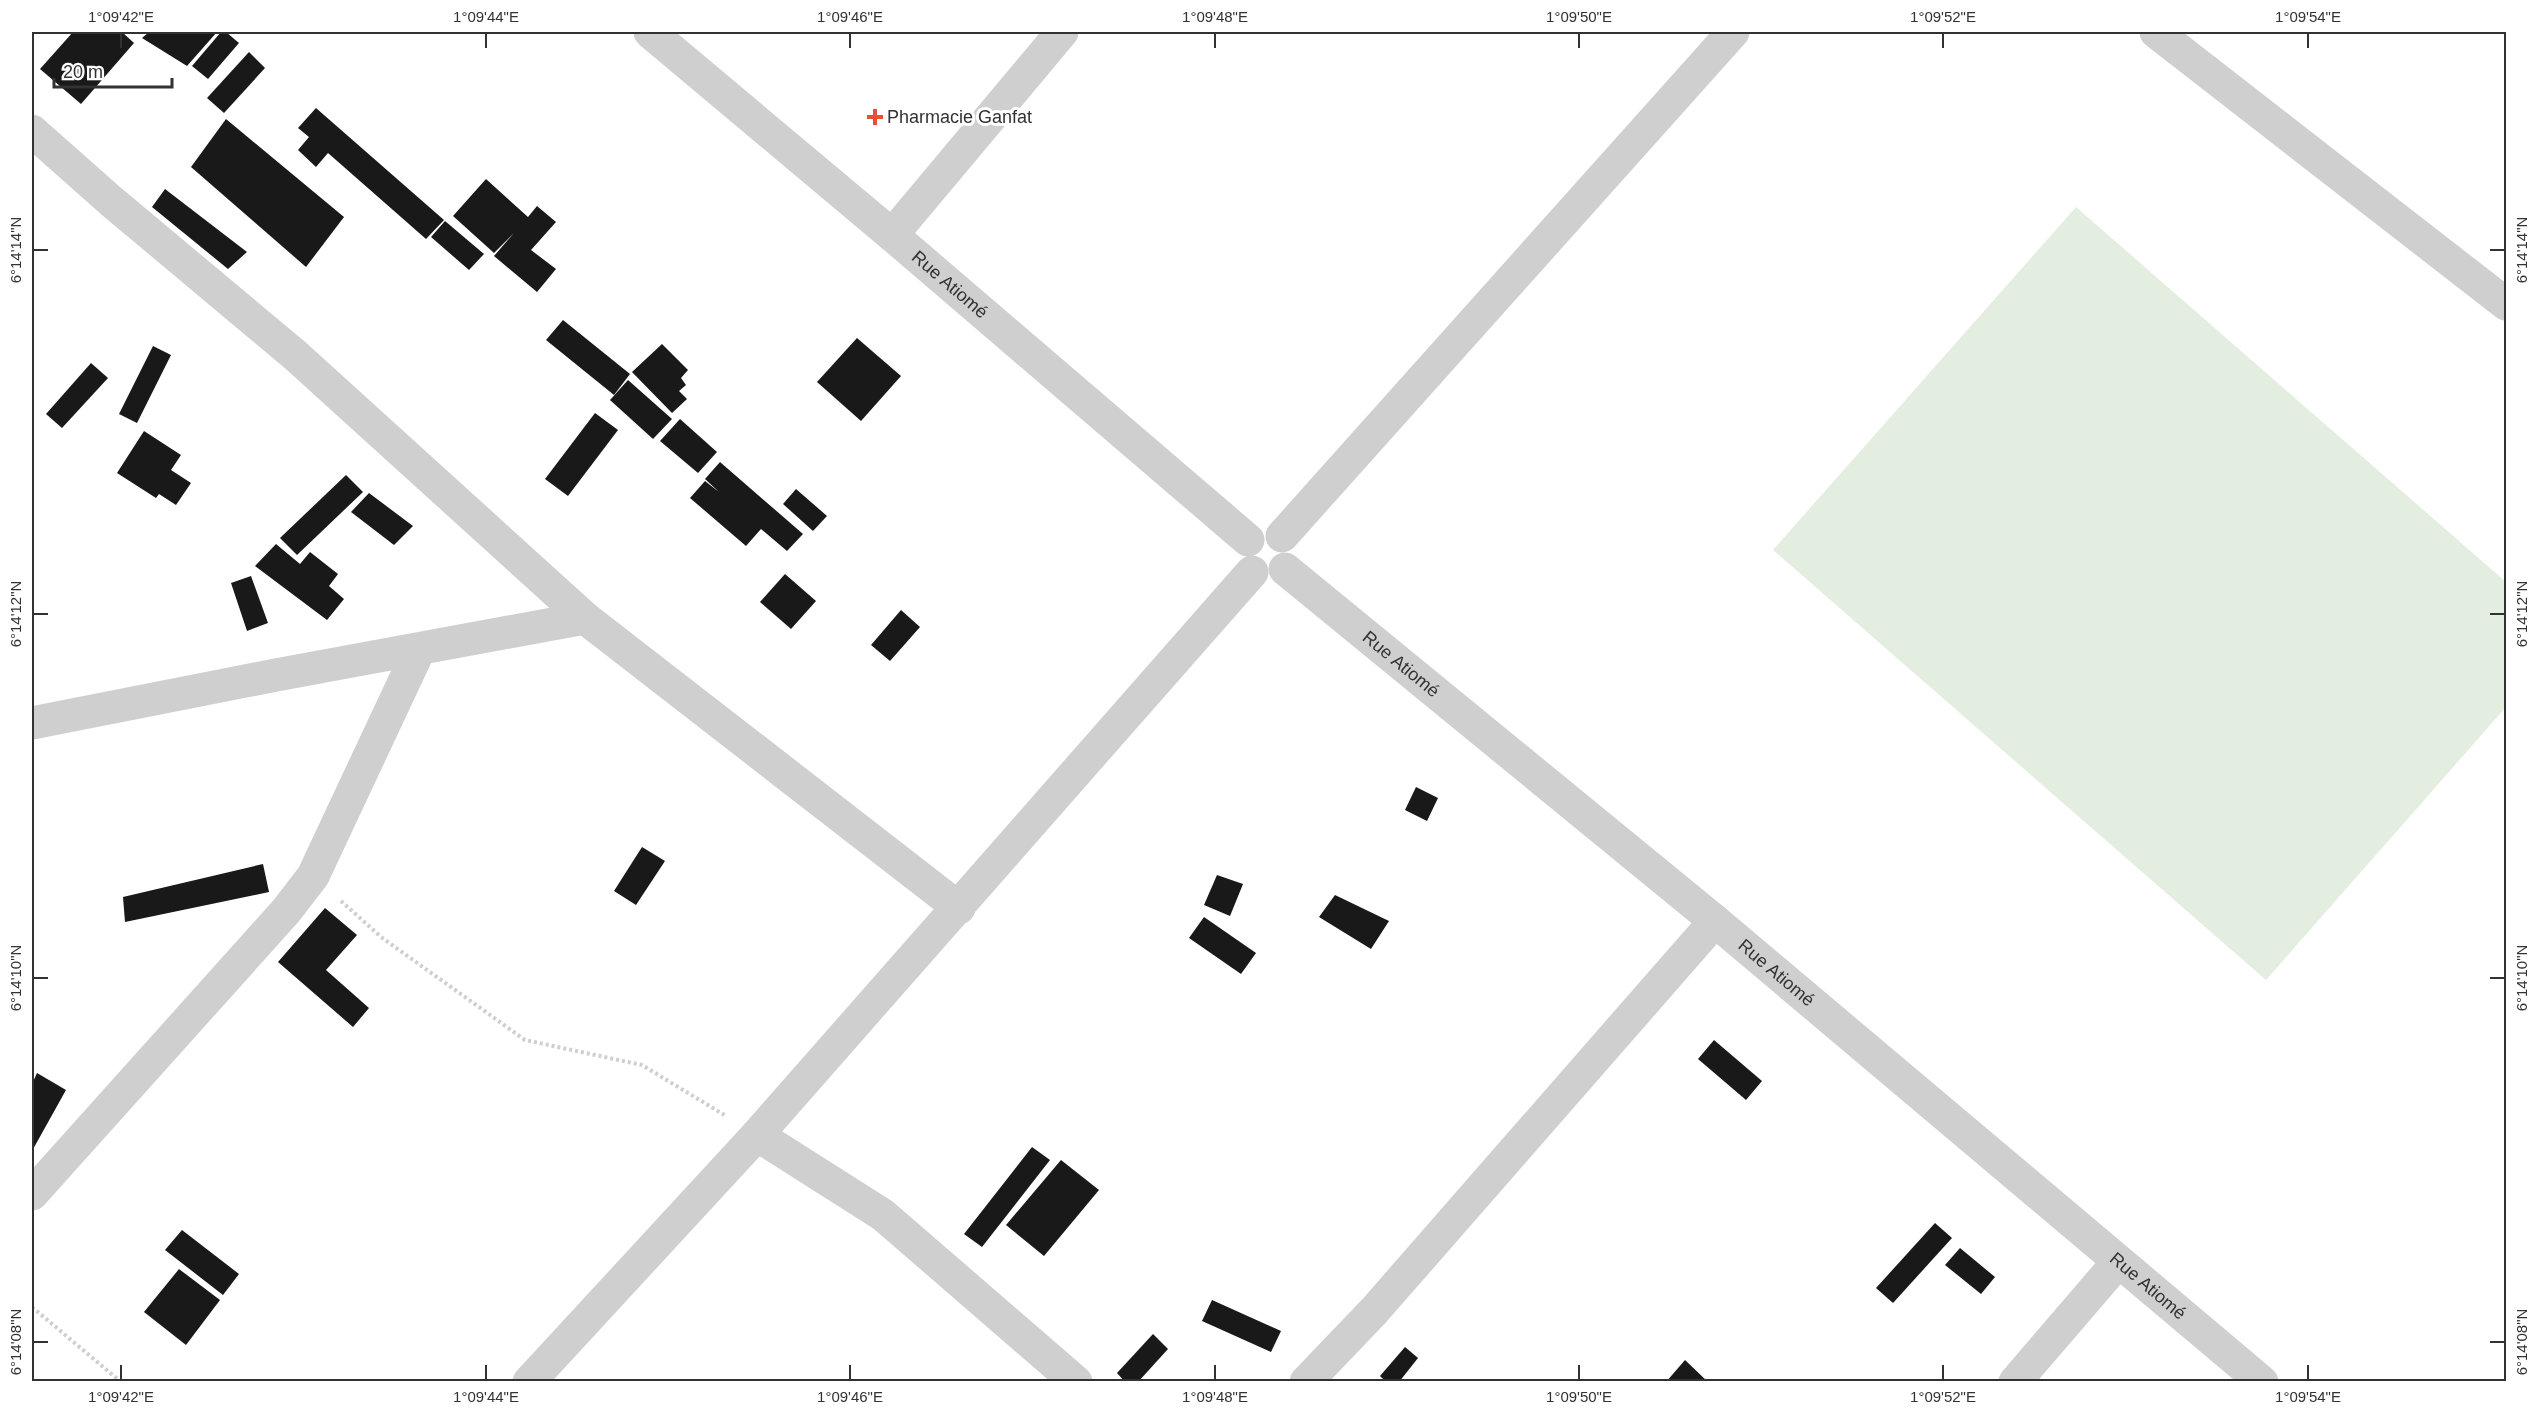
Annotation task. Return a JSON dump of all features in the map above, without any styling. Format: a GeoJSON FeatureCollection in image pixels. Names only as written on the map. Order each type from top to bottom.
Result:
{"type":"FeatureCollection","features":[{"type":"Feature","properties":{"kind":"street","name":"Rue Atiomé"},"geometry":{"type":"LineString","coordinates":[[650,32],[892,235],[1248,540]]}},
{"type":"Feature","properties":{"kind":"street"},"geometry":{"type":"LineString","coordinates":[[892,235],[1062,32]]}},
{"type":"Feature","properties":{"kind":"street"},"geometry":{"type":"LineString","coordinates":[[1282,536],[1733,32]]}},
{"type":"Feature","properties":{"kind":"street"},"geometry":{"type":"LineString","coordinates":[[2156,32],[2506,304]]}},
{"type":"Feature","properties":{"kind":"street"},"geometry":{"type":"LineString","coordinates":[[32,131],[111,201],[295,355],[585,618],[959,908]]}},
{"type":"Feature","properties":{"kind":"street"},"geometry":{"type":"LineString","coordinates":[[1271,532],[1282,536],[1289,546],[1290,558],[1285,569],[1275,576],[1264,578],[1252,572],[1245,563],[1244,551],[1248,540],[1258,533],[1271,532]]}},
{"type":"Feature","properties":{"kind":"street","name":"Rue Atiomé"},"geometry":{"type":"LineString","coordinates":[[1285,569],[1715,921],[2262,1382]]}},
{"type":"Feature","properties":{"kind":"street"},"geometry":{"type":"LineString","coordinates":[[530,1382],[757,1135],[866,1009],[959,908],[1252,572]]}},
{"type":"Feature","properties":{"kind":"street"},"geometry":{"type":"LineString","coordinates":[[32,723],[585,618]]}},
{"type":"Feature","properties":{"kind":"street"},"geometry":{"type":"LineString","coordinates":[[32,1194],[286,911],[313,876],[418,650]]}},
{"type":"Feature","properties":{"kind":"street"},"geometry":{"type":"LineString","coordinates":[[1306,1382],[1382,1302],[1715,921]]}},
{"type":"Feature","properties":{"kind":"street"},"geometry":{"type":"LineString","coordinates":[[757,1135],[883,1215],[1076,1382]]}},
{"type":"Feature","properties":{"kind":"street"},"geometry":{"type":"LineString","coordinates":[[2015,1382],[2118,1262]]}},
{"type":"Feature","properties":{"kind":"path"},"geometry":{"type":"LineString","coordinates":[[313,876],[381,938],[525,1040],[642,1065],[757,1135]]}},
{"type":"Feature","properties":{"kind":"path"},"geometry":{"type":"LineString","coordinates":[[32,1307],[121,1382]]}},
{"type":"Feature","properties":{"kind":"green space"},"geometry":{"type":"Polygon","coordinates":[[[2076,207],[2506,582],[2506,707],[2266,980],[1773,550],[2076,207]]]}},
{"type":"Feature","properties":{"kind":"building"},"geometry":{"type":"Polygon","coordinates":[[[73,32],[122,32],[134,43],[81,104],[40,69],[73,32]]]}},
{"type":"Feature","properties":{"kind":"building"},"geometry":{"type":"Polygon","coordinates":[[[149,32],[217,32],[187,66],[142,38],[149,32]]]}},
{"type":"Feature","properties":{"kind":"building"},"geometry":{"type":"Polygon","coordinates":[[[221,32],[226,32],[239,43],[208,79],[192,66],[221,32]]]}},
{"type":"Feature","properties":{"kind":"building"},"geometry":{"type":"Polygon","coordinates":[[[249,52],[265,68],[224,113],[207,98],[249,52]]]}},
{"type":"Feature","properties":{"kind":"building"},"geometry":{"type":"Polygon","coordinates":[[[316,108],[444,220],[426,239],[328,153],[316,167],[298,150],[309,137],[298,128],[316,108]]]}},
{"type":"Feature","properties":{"kind":"building"},"geometry":{"type":"Polygon","coordinates":[[[226,119],[344,217],[306,267],[191,167],[226,119]]]}},
{"type":"Feature","properties":{"kind":"building"},"geometry":{"type":"Polygon","coordinates":[[[486,179],[528,217],[537,206],[556,222],[531,250],[556,269],[537,292],[494,256],[514,233],[494,253],[453,216],[486,179]]]}},
{"type":"Feature","properties":{"kind":"building"},"geometry":{"type":"Polygon","coordinates":[[[165,189],[247,252],[228,269],[152,207],[165,189]]]}},
{"type":"Feature","properties":{"kind":"building"},"geometry":{"type":"Polygon","coordinates":[[[445,221],[484,254],[469,270],[431,237],[445,221]]]}},
{"type":"Feature","properties":{"kind":"building"},"geometry":{"type":"Polygon","coordinates":[[[563,320],[630,374],[614,395],[546,340],[563,320]]]}},
{"type":"Feature","properties":{"kind":"building"},"geometry":{"type":"Polygon","coordinates":[[[857,338],[901,376],[861,421],[817,382],[857,338]]]}},
{"type":"Feature","properties":{"kind":"building"},"geometry":{"type":"Polygon","coordinates":[[[662,344],[688,370],[681,378],[686,385],[679,391],[687,399],[672,413],[632,372],[662,344]]]}},
{"type":"Feature","properties":{"kind":"building"},"geometry":{"type":"Polygon","coordinates":[[[153,346],[171,355],[137,423],[119,414],[153,346]]]}},
{"type":"Feature","properties":{"kind":"building"},"geometry":{"type":"Polygon","coordinates":[[[91,363],[108,378],[62,428],[46,414],[91,363]]]}},
{"type":"Feature","properties":{"kind":"building"},"geometry":{"type":"Polygon","coordinates":[[[628,380],[672,419],[653,439],[610,400],[628,380]]]}},
{"type":"Feature","properties":{"kind":"building"},"geometry":{"type":"Polygon","coordinates":[[[595,413],[618,430],[568,496],[545,479],[595,413]]]}},
{"type":"Feature","properties":{"kind":"building"},"geometry":{"type":"Polygon","coordinates":[[[680,419],[717,452],[698,473],[660,441],[680,419]]]}},
{"type":"Feature","properties":{"kind":"building"},"geometry":{"type":"Polygon","coordinates":[[[144,431],[181,455],[171,470],[191,483],[176,505],[159,494],[156,498],[117,473],[144,431]]]}},
{"type":"Feature","properties":{"kind":"building"},"geometry":{"type":"Polygon","coordinates":[[[720,462],[803,534],[787,551],[761,529],[746,546],[690,498],[705,481],[719,492],[705,479],[720,462]]]}},
{"type":"Feature","properties":{"kind":"building"},"geometry":{"type":"Polygon","coordinates":[[[346,475],[363,492],[297,555],[280,538],[346,475]]]}},
{"type":"Feature","properties":{"kind":"building"},"geometry":{"type":"Polygon","coordinates":[[[796,489],[827,516],[813,531],[783,504],[796,489]]]}},
{"type":"Feature","properties":{"kind":"building"},"geometry":{"type":"Polygon","coordinates":[[[369,493],[413,526],[394,545],[351,512],[369,493]]]}},
{"type":"Feature","properties":{"kind":"building"},"geometry":{"type":"Polygon","coordinates":[[[276,544],[300,564],[310,552],[338,574],[329,586],[344,599],[327,620],[255,566],[276,544]]]}},
{"type":"Feature","properties":{"kind":"building"},"geometry":{"type":"Polygon","coordinates":[[[785,574],[816,601],[791,629],[760,602],[785,574]]]}},
{"type":"Feature","properties":{"kind":"building"},"geometry":{"type":"Polygon","coordinates":[[[251,576],[268,623],[247,631],[231,583],[251,576]]]}},
{"type":"Feature","properties":{"kind":"building"},"geometry":{"type":"Polygon","coordinates":[[[901,610],[920,627],[890,661],[871,645],[901,610]]]}},
{"type":"Feature","properties":{"kind":"building"},"geometry":{"type":"Polygon","coordinates":[[[1416,787],[1438,798],[1427,821],[1405,810],[1416,787]]]}},
{"type":"Feature","properties":{"kind":"building"},"geometry":{"type":"Polygon","coordinates":[[[642,847],[665,861],[636,905],[614,891],[642,847]]]}},
{"type":"Feature","properties":{"kind":"building"},"geometry":{"type":"Polygon","coordinates":[[[263,864],[269,892],[125,922],[123,897],[263,864]]]}},
{"type":"Feature","properties":{"kind":"building"},"geometry":{"type":"Polygon","coordinates":[[[1217,875],[1243,884],[1230,916],[1204,905],[1217,875]]]}},
{"type":"Feature","properties":{"kind":"building"},"geometry":{"type":"Polygon","coordinates":[[[1335,895],[1389,921],[1371,949],[1319,917],[1335,895]]]}},
{"type":"Feature","properties":{"kind":"building"},"geometry":{"type":"Polygon","coordinates":[[[325,908],[357,935],[326,970],[369,1008],[353,1027],[278,962],[325,908]]]}},
{"type":"Feature","properties":{"kind":"building"},"geometry":{"type":"Polygon","coordinates":[[[1204,917],[1256,953],[1241,974],[1189,938],[1204,917]]]}},
{"type":"Feature","properties":{"kind":"building"},"geometry":{"type":"Polygon","coordinates":[[[1714,1040],[1762,1081],[1746,1100],[1698,1059],[1714,1040]]]}},
{"type":"Feature","properties":{"kind":"building"},"geometry":{"type":"Polygon","coordinates":[[[37,1073],[66,1090],[32,1151],[32,1084],[37,1073]]]}},
{"type":"Feature","properties":{"kind":"building"},"geometry":{"type":"Polygon","coordinates":[[[1032,1147],[1050,1160],[982,1247],[964,1234],[1032,1147]]]}},
{"type":"Feature","properties":{"kind":"building"},"geometry":{"type":"Polygon","coordinates":[[[1061,1160],[1099,1190],[1044,1256],[1006,1225],[1061,1160]]]}},
{"type":"Feature","properties":{"kind":"building"},"geometry":{"type":"Polygon","coordinates":[[[1935,1223],[1952,1238],[1893,1303],[1876,1288],[1935,1223]]]}},
{"type":"Feature","properties":{"kind":"building"},"geometry":{"type":"Polygon","coordinates":[[[182,1230],[239,1274],[223,1295],[165,1250],[182,1230]]]}},
{"type":"Feature","properties":{"kind":"building"},"geometry":{"type":"Polygon","coordinates":[[[1960,1248],[1995,1277],[1981,1294],[1945,1265],[1960,1248]]]}},
{"type":"Feature","properties":{"kind":"building"},"geometry":{"type":"Polygon","coordinates":[[[179,1269],[220,1300],[186,1345],[144,1312],[179,1269]]]}},
{"type":"Feature","properties":{"kind":"building"},"geometry":{"type":"Polygon","coordinates":[[[1212,1300],[1281,1331],[1271,1352],[1202,1321],[1212,1300]]]}},
{"type":"Feature","properties":{"kind":"building"},"geometry":{"type":"Polygon","coordinates":[[[1153,1334],[1168,1349],[1138,1382],[1125,1382],[1117,1373],[1153,1334]]]}},
{"type":"Feature","properties":{"kind":"building"},"geometry":{"type":"Polygon","coordinates":[[[1405,1347],[1418,1358],[1399,1382],[1386,1382],[1380,1376],[1405,1347]]]}},
{"type":"Feature","properties":{"kind":"building"},"geometry":{"type":"Polygon","coordinates":[[[1685,1360],[1708,1382],[1666,1382],[1685,1360]]]}},
{"type":"Feature","properties":{"kind":"place","name":"Pharmacie Ganfat"},"geometry":{"type":"Point","coordinates":[875,117]}}]}
